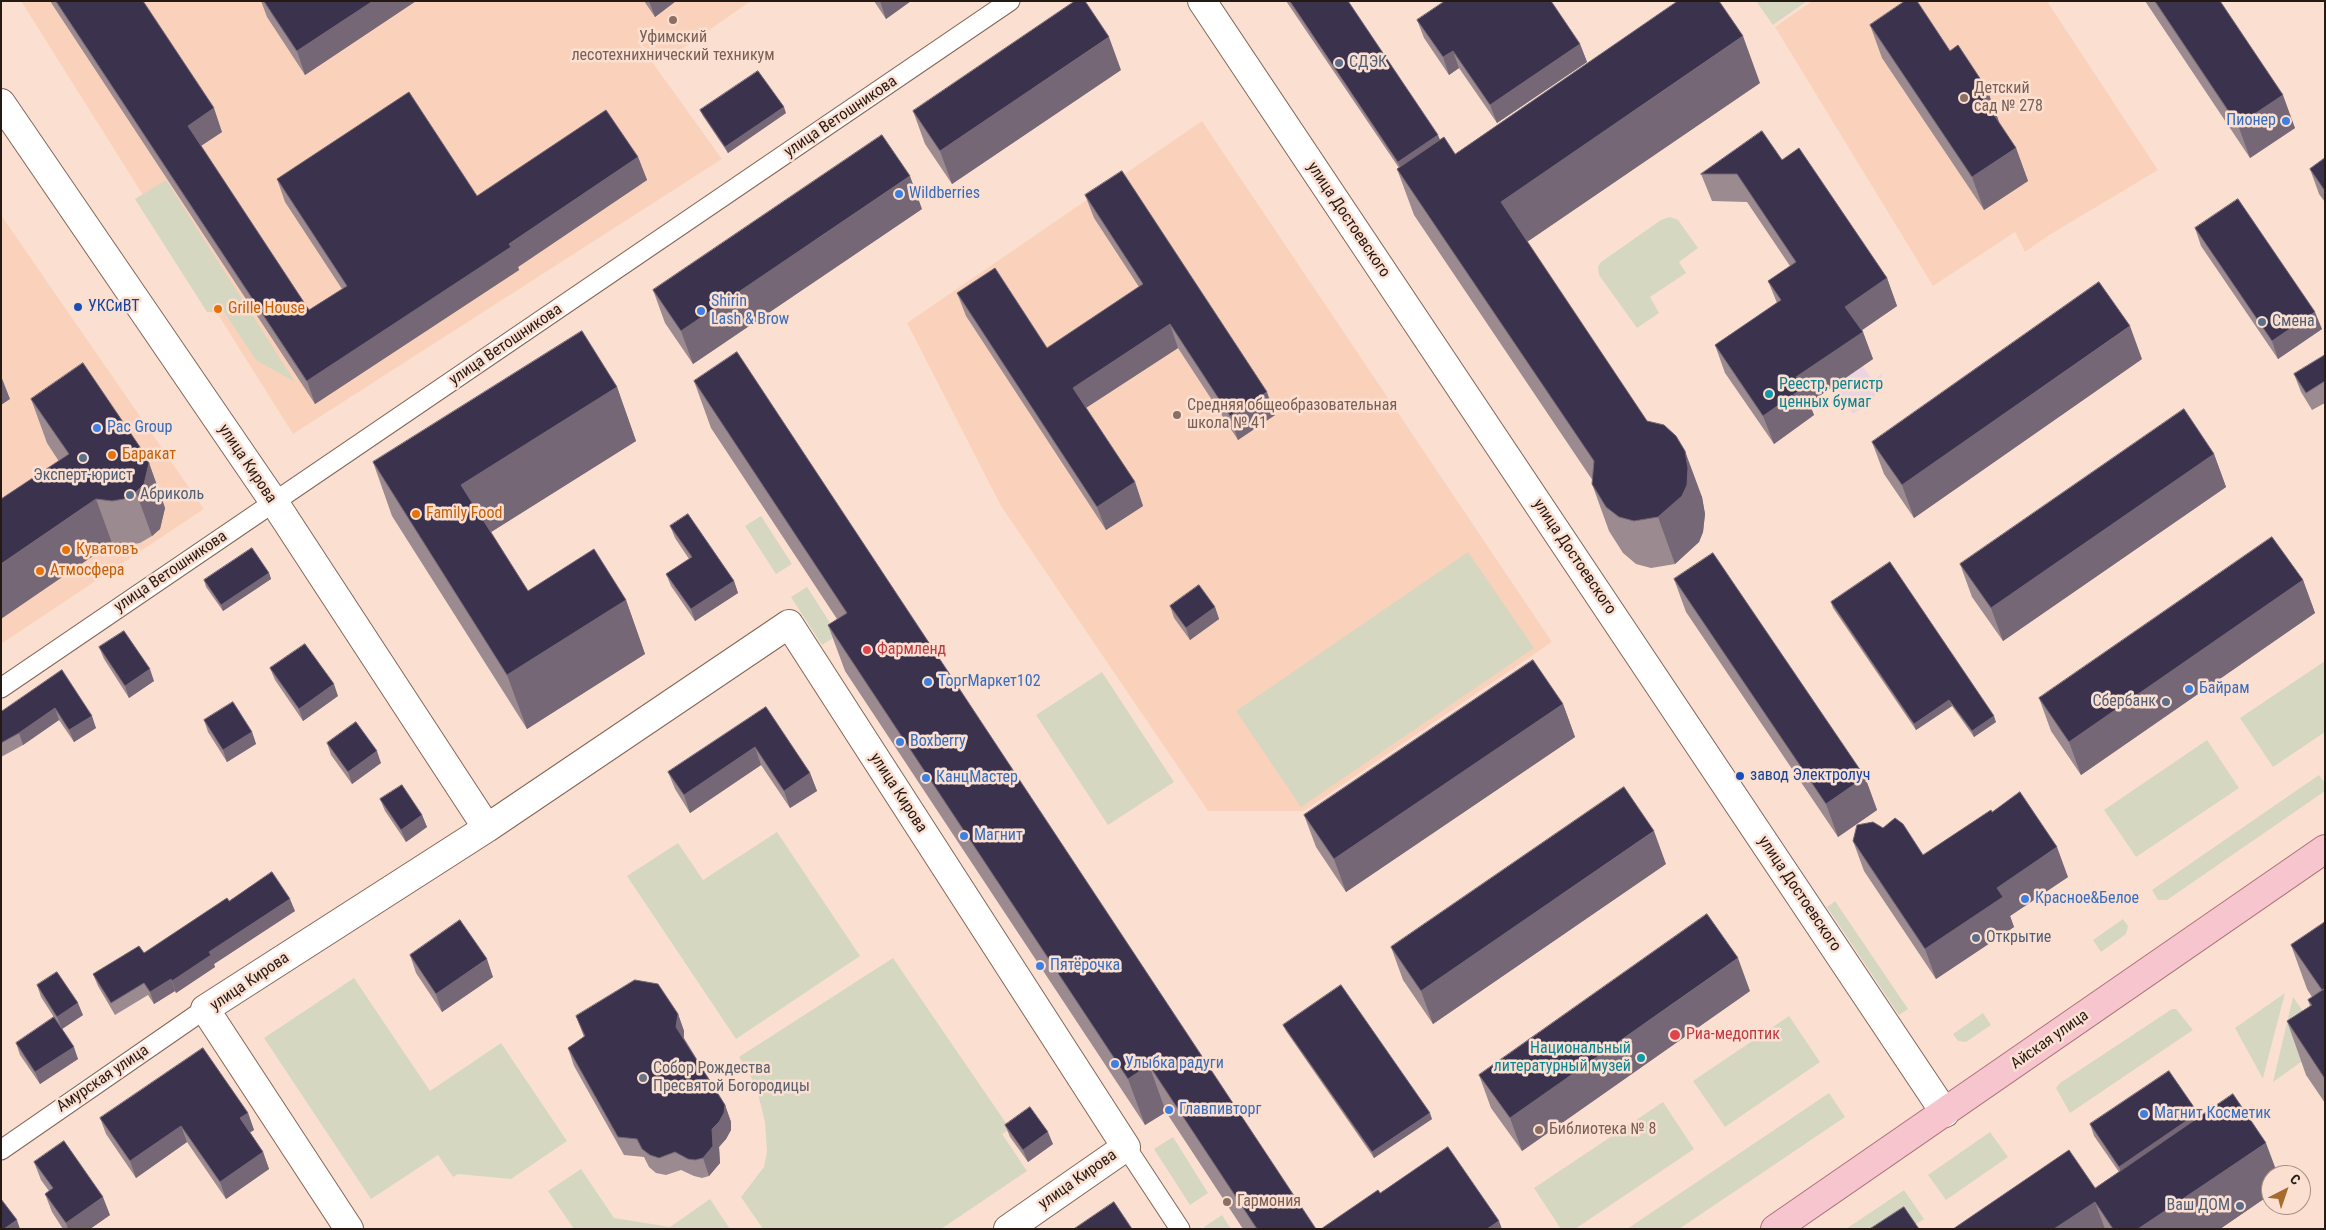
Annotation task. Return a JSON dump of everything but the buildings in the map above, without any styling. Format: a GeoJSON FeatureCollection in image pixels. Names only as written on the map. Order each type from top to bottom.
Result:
{"type":"FeatureCollection","features":[{"type":"Feature","properties":{"kind":"main road","name":"Айская улица"},"geometry":{"type":"LineString","coordinates":[[1775,1229],[2325,849]]}},
{"type":"Feature","properties":{"kind":"street","name":"улица Ветошникова"},"geometry":{"type":"LineString","coordinates":[[1,688],[1010,1]]}},
{"type":"Feature","properties":{"kind":"street","name":"улица Достоевского"},"geometry":{"type":"LineString","coordinates":[[1202,1],[1945,1113]]}},
{"type":"Feature","properties":{"kind":"street","name":"улица Кирова"},"geometry":{"type":"LineString","coordinates":[[1,103],[274,502],[487,828]]}},
{"type":"Feature","properties":{"kind":"street","name":"улица Кирова"},"geometry":{"type":"LineString","coordinates":[[349,1229],[205,1009],[487,828],[789,624],[1126,1148],[1008,1229]]}},
{"type":"Feature","properties":{"kind":"street","name":"Амурская улица"},"geometry":{"type":"LineString","coordinates":[[1,1150],[205,1009]]}},
{"type":"Feature","properties":{"kind":"street"},"geometry":{"type":"LineString","coordinates":[[1126,1148],[1180,1229]]}},
{"type":"Feature","properties":{"kind":"shaded area"},"geometry":{"type":"Polygon","coordinates":[[[21,1],[751,1],[663,62],[637,41],[722,159],[293,434],[21,1]]]}},
{"type":"Feature","properties":{"kind":"shaded area","name":"Детский сад № 278"},"geometry":{"type":"Polygon","coordinates":[[[1812,1],[2047,1],[2158,170],[2046,237],[2025,252],[2015,232],[1933,286],[1775,27],[1812,1]]]}},
{"type":"Feature","properties":{"kind":"shaded area","name":"Средняя общеобразовательная школа № 41"},"geometry":{"type":"Polygon","coordinates":[[[1202,121],[1552,642],[1304,811],[1208,811],[1001,506],[907,323],[1202,121]]]}},
{"type":"Feature","properties":{"kind":"shaded area"},"geometry":{"type":"Polygon","coordinates":[[[1,215],[204,509],[1,644],[1,215]]]}},
{"type":"Feature","properties":{"kind":"shaded area"},"geometry":{"type":"Polygon","coordinates":[[[1852,352],[1873,380],[1883,373],[1873,401],[1853,414],[1824,371],[1852,352]]]}},
{"type":"Feature","properties":{"kind":"green space"},"geometry":{"type":"Polygon","coordinates":[[[1756,1],[1807,1],[1773,25],[1756,1]]]}},
{"type":"Feature","properties":{"kind":"green space"},"geometry":{"type":"Polygon","coordinates":[[[166,180],[295,382],[256,360],[224,312],[207,312],[135,199],[166,180]]]}},
{"type":"Feature","properties":{"kind":"green space"},"geometry":{"type":"Polygon","coordinates":[[[1670,217],[1678,220],[1698,248],[1679,262],[1686,273],[1650,297],[1659,313],[1637,328],[1599,275],[1598,267],[1601,262],[1661,220],[1670,217]]]}},
{"type":"Feature","properties":{"kind":"green space"},"geometry":{"type":"Polygon","coordinates":[[[761,516],[792,564],[776,574],[745,526],[761,516]]]}},
{"type":"Feature","properties":{"kind":"green space"},"geometry":{"type":"Polygon","coordinates":[[[1468,552],[1534,648],[1301,807],[1236,711],[1468,552]]]}},
{"type":"Feature","properties":{"kind":"green space"},"geometry":{"type":"Polygon","coordinates":[[[807,587],[838,635],[822,645],[791,597],[807,587]]]}},
{"type":"Feature","properties":{"kind":"green space"},"geometry":{"type":"Polygon","coordinates":[[[2325,661],[2325,732],[2273,767],[2240,718],[2325,661]]]}},
{"type":"Feature","properties":{"kind":"green space"},"geometry":{"type":"Polygon","coordinates":[[[1102,672],[1174,782],[1108,825],[1036,715],[1102,672]]]}},
{"type":"Feature","properties":{"kind":"green space"},"geometry":{"type":"Polygon","coordinates":[[[2207,740],[2239,788],[2136,857],[2104,810],[2207,740]]]}},
{"type":"Feature","properties":{"kind":"green space"},"geometry":{"type":"Polygon","coordinates":[[[2319,775],[2325,783],[2325,791],[2167,900],[2158,900],[2152,890],[2319,775]]]}},
{"type":"Feature","properties":{"kind":"green space"},"geometry":{"type":"Polygon","coordinates":[[[777,832],[860,956],[736,1039],[627,876],[678,843],[703,880],[777,832]]]}},
{"type":"Feature","properties":{"kind":"green space"},"geometry":{"type":"Polygon","coordinates":[[[1835,901],[1908,1009],[1899,1015],[1827,907],[1835,901]]]}},
{"type":"Feature","properties":{"kind":"green space"},"geometry":{"type":"Polygon","coordinates":[[[2123,919],[2128,926],[2126,934],[2101,952],[2093,940],[2123,919]]]}},
{"type":"Feature","properties":{"kind":"green space"},"geometry":{"type":"Polygon","coordinates":[[[893,958],[1010,1129],[1002,1134],[1027,1171],[941,1229],[763,1229],[741,1197],[764,1167],[767,1152],[765,1122],[756,1086],[739,1057],[893,958]]]}},
{"type":"Feature","properties":{"kind":"green space"},"geometry":{"type":"Polygon","coordinates":[[[354,978],[430,1091],[501,1043],[567,1141],[511,1179],[458,1174],[453,1177],[438,1155],[371,1199],[264,1038],[354,978]]]}},
{"type":"Feature","properties":{"kind":"green space"},"geometry":{"type":"Polygon","coordinates":[[[2285,993],[2263,1078],[2263,1079],[2235,1028],[2285,993]]]}},
{"type":"Feature","properties":{"kind":"green space"},"geometry":{"type":"Polygon","coordinates":[[[2293,997],[2325,1042],[2325,1045],[2273,1082],[2293,997]]]}},
{"type":"Feature","properties":{"kind":"green space"},"geometry":{"type":"Polygon","coordinates":[[[2172,1009],[2176,1009],[2193,1030],[2070,1113],[2056,1088],[2060,1083],[2172,1009]]]}},
{"type":"Feature","properties":{"kind":"green space"},"geometry":{"type":"Polygon","coordinates":[[[1983,1013],[1991,1025],[1966,1042],[1958,1041],[1953,1034],[1983,1013]]]}},
{"type":"Feature","properties":{"kind":"green space"},"geometry":{"type":"Polygon","coordinates":[[[1789,1016],[1820,1062],[1725,1127],[1693,1081],[1789,1016]]]}},
{"type":"Feature","properties":{"kind":"green space"},"geometry":{"type":"Polygon","coordinates":[[[1829,1093],[1845,1117],[1679,1229],[1627,1229],[1829,1093]]]}},
{"type":"Feature","properties":{"kind":"green space"},"geometry":{"type":"Polygon","coordinates":[[[1663,1102],[1694,1149],[1575,1229],[1561,1229],[1534,1188],[1663,1102]]]}},
{"type":"Feature","properties":{"kind":"green space"},"geometry":{"type":"Polygon","coordinates":[[[1990,1132],[2008,1157],[1946,1200],[1928,1175],[1990,1132]]]}},
{"type":"Feature","properties":{"kind":"green space"},"geometry":{"type":"Polygon","coordinates":[[[1173,1137],[1208,1193],[1190,1205],[1154,1149],[1173,1137]]]}},
{"type":"Feature","properties":{"kind":"green space"},"geometry":{"type":"Polygon","coordinates":[[[581,1169],[614,1218],[670,1227],[710,1199],[730,1229],[574,1229],[548,1191],[581,1169]]]}},
{"type":"Feature","properties":{"kind":"green space"},"geometry":{"type":"Polygon","coordinates":[[[1904,1190],[1924,1219],[1908,1229],[1846,1229],[1904,1190]]]}},
{"type":"Feature","properties":{"kind":"green space"},"geometry":{"type":"Polygon","coordinates":[[[1222,1215],[1231,1229],[1205,1229],[1204,1227],[1222,1215]]]}},
{"type":"Feature","properties":{"kind":"place","name":"Уфимский лесотехнихнический техникум"},"geometry":{"type":"Point","coordinates":[673,20]}},
{"type":"Feature","properties":{"kind":"place","name":"СДЭК"},"geometry":{"type":"Point","coordinates":[1339,63]}},
{"type":"Feature","properties":{"kind":"place","name":"Детский сад № 278"},"geometry":{"type":"Point","coordinates":[1964,98]}},
{"type":"Feature","properties":{"kind":"place","name":"Пионер"},"geometry":{"type":"Point","coordinates":[2286,121]}},
{"type":"Feature","properties":{"kind":"place","name":"Wildberries"},"geometry":{"type":"Point","coordinates":[899,194]}},
{"type":"Feature","properties":{"kind":"place","name":"УКСиВТ"},"geometry":{"type":"Point","coordinates":[78,307]}},
{"type":"Feature","properties":{"kind":"place","name":"Grille House"},"geometry":{"type":"Point","coordinates":[218,309]}},
{"type":"Feature","properties":{"kind":"place","name":"Shirin Lash & Brow"},"geometry":{"type":"Point","coordinates":[701,311]}},
{"type":"Feature","properties":{"kind":"place","name":"Смена"},"geometry":{"type":"Point","coordinates":[2262,322]}},
{"type":"Feature","properties":{"kind":"place","name":"Реестр, регистр ценных бумаг"},"geometry":{"type":"Point","coordinates":[1769,394]}},
{"type":"Feature","properties":{"kind":"place","name":"Средняя общеобразовательная школа № 41"},"geometry":{"type":"Point","coordinates":[1177,415]}},
{"type":"Feature","properties":{"kind":"place","name":"Pac Group"},"geometry":{"type":"Point","coordinates":[97,428]}},
{"type":"Feature","properties":{"kind":"place","name":"Баракат"},"geometry":{"type":"Point","coordinates":[112,455]}},
{"type":"Feature","properties":{"kind":"place","name":"Эксперт-юрист"},"geometry":{"type":"Point","coordinates":[83,458]}},
{"type":"Feature","properties":{"kind":"place","name":"Абриколь"},"geometry":{"type":"Point","coordinates":[130,495]}},
{"type":"Feature","properties":{"kind":"place","name":"Family Food"},"geometry":{"type":"Point","coordinates":[416,514]}},
{"type":"Feature","properties":{"kind":"place","name":"Куватовъ"},"geometry":{"type":"Point","coordinates":[66,550]}},
{"type":"Feature","properties":{"kind":"place","name":"Атмосфера"},"geometry":{"type":"Point","coordinates":[40,571]}},
{"type":"Feature","properties":{"kind":"place","name":"Фармленд"},"geometry":{"type":"Point","coordinates":[867,650]}},
{"type":"Feature","properties":{"kind":"place","name":"ТоргМаркет102"},"geometry":{"type":"Point","coordinates":[928,682]}},
{"type":"Feature","properties":{"kind":"place","name":"Байрам"},"geometry":{"type":"Point","coordinates":[2189,689]}},
{"type":"Feature","properties":{"kind":"place","name":"Сбербанк"},"geometry":{"type":"Point","coordinates":[2166,702]}},
{"type":"Feature","properties":{"kind":"place","name":"Boxberry"},"geometry":{"type":"Point","coordinates":[900,742]}},
{"type":"Feature","properties":{"kind":"place","name":"завод Электролуч"},"geometry":{"type":"Point","coordinates":[1740,776]}},
{"type":"Feature","properties":{"kind":"place","name":"КанцМастер"},"geometry":{"type":"Point","coordinates":[926,778]}},
{"type":"Feature","properties":{"kind":"place","name":"Магнит"},"geometry":{"type":"Point","coordinates":[964,836]}},
{"type":"Feature","properties":{"kind":"place","name":"Красное&Белое"},"geometry":{"type":"Point","coordinates":[2025,899]}},
{"type":"Feature","properties":{"kind":"place","name":"Открытие"},"geometry":{"type":"Point","coordinates":[1976,938]}},
{"type":"Feature","properties":{"kind":"place","name":"Пятёрочка"},"geometry":{"type":"Point","coordinates":[1040,966]}},
{"type":"Feature","properties":{"kind":"place","name":"Риа-медоптик"},"geometry":{"type":"Point","coordinates":[1675,1035]}},
{"type":"Feature","properties":{"kind":"place","name":"Национальный литературный музей"},"geometry":{"type":"Point","coordinates":[1641,1058]}},
{"type":"Feature","properties":{"kind":"place","name":"Улыбка радуги"},"geometry":{"type":"Point","coordinates":[1115,1064]}},
{"type":"Feature","properties":{"kind":"place","name":"Собор Рождества Пресвятой Богородицы"},"geometry":{"type":"Point","coordinates":[643,1078]}},
{"type":"Feature","properties":{"kind":"place","name":"Главпивторг"},"geometry":{"type":"Point","coordinates":[1169,1110]}},
{"type":"Feature","properties":{"kind":"place","name":"Магнит Косметик"},"geometry":{"type":"Point","coordinates":[2144,1114]}},
{"type":"Feature","properties":{"kind":"place","name":"Библиотека № 8"},"geometry":{"type":"Point","coordinates":[1539,1130]}},
{"type":"Feature","properties":{"kind":"place","name":"Гармония"},"geometry":{"type":"Point","coordinates":[1227,1202]}},
{"type":"Feature","properties":{"kind":"place","name":"Ваш ДОМ"},"geometry":{"type":"Point","coordinates":[2240,1206]}}]}
